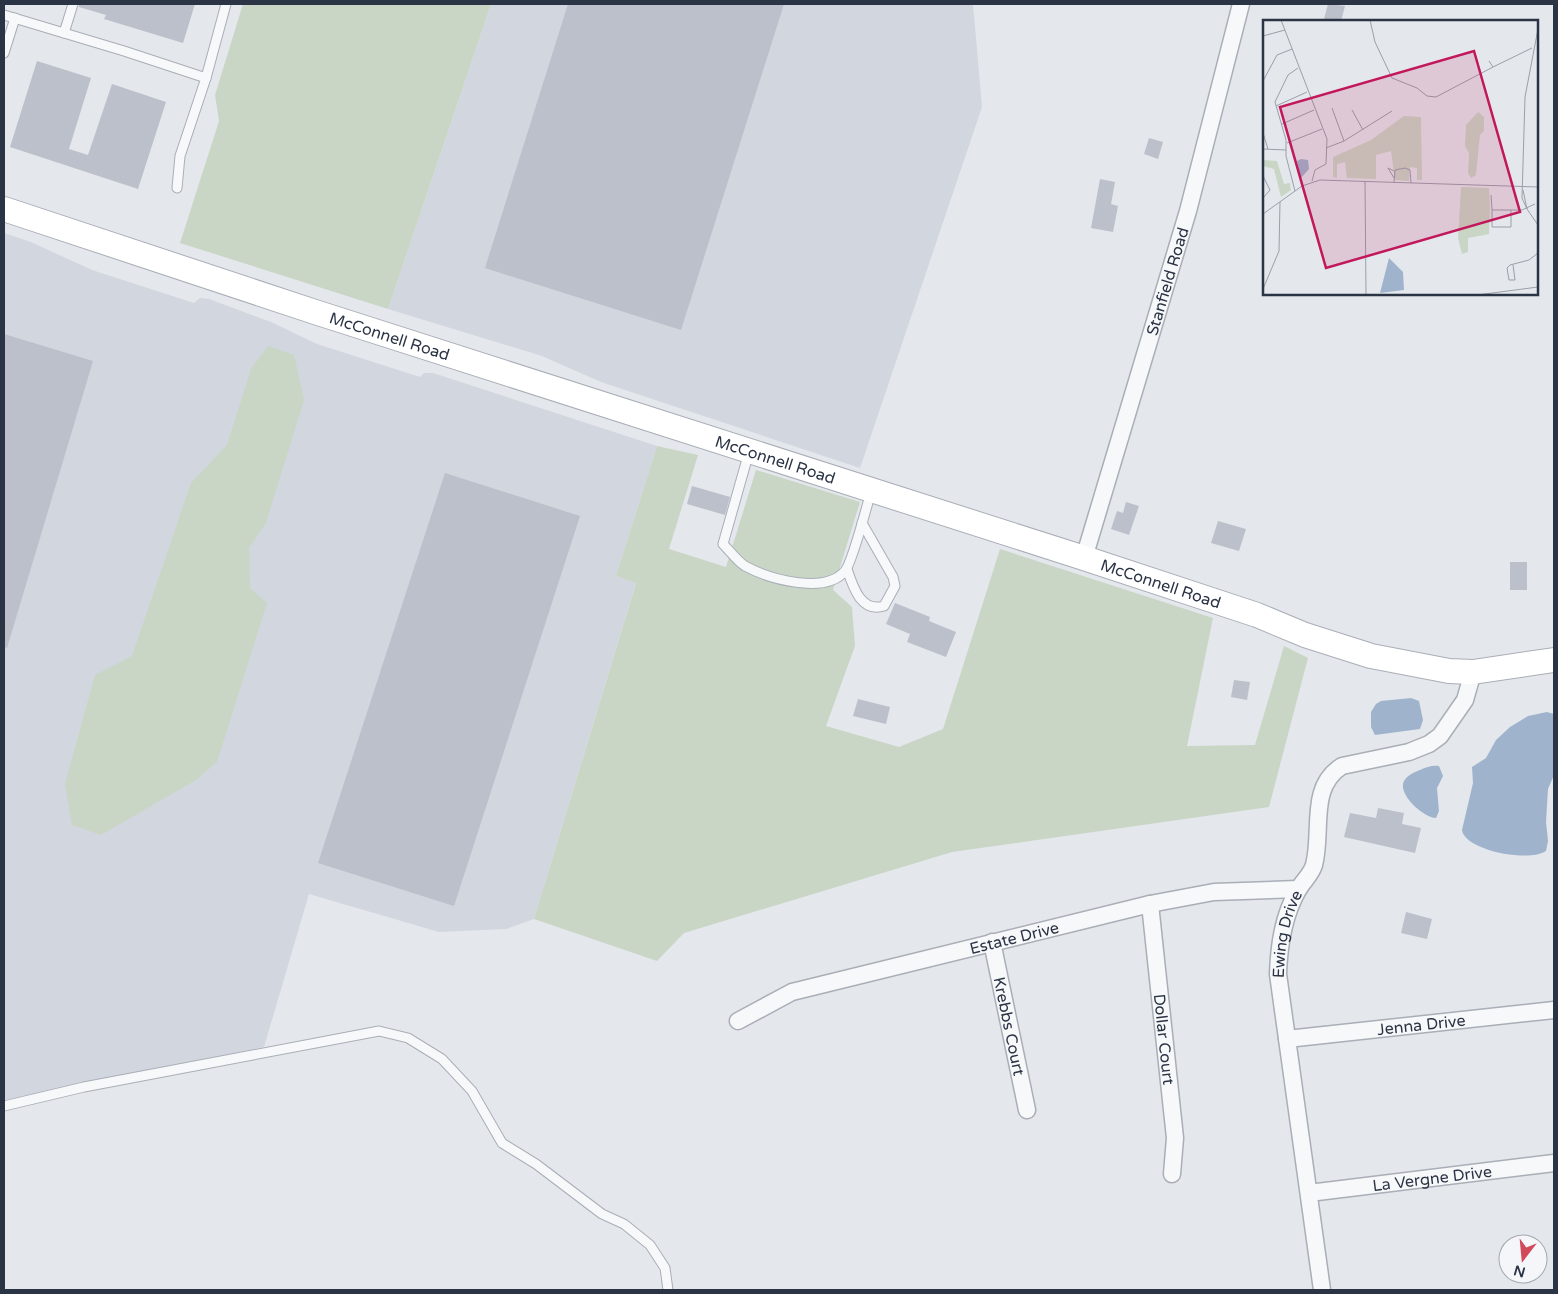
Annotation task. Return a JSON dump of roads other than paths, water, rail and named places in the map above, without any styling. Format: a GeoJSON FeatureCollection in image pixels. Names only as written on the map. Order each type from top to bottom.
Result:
{"type":"FeatureCollection","features":[{"type":"Feature","properties":{"kind":"street","name":"Stanfield Road"},"geometry":{"type":"LineString","coordinates":[[1084,558],[1188,211],[1241,4]]}},
{"type":"Feature","properties":{"kind":"street","name":"McConnell Road"},"geometry":{"type":"LineString","coordinates":[[4,209],[342,320],[1084,558],[1257,615],[1305,635],[1371,656],[1449,671],[1473,672],[1554,660]]}},
{"type":"Feature","properties":{"kind":"street","name":"Ewing Drive"},"geometry":{"type":"LineString","coordinates":[[1322,1290],[1278,974],[1282,929],[1298,889],[1310,876],[1314,863],[1319,799],[1334,772],[1342,766],[1409,752],[1429,744],[1440,736],[1465,700],[1473,672]]}},
{"type":"Feature","properties":{"kind":"street","name":"Estate Drive"},"geometry":{"type":"LineString","coordinates":[[738,1021],[792,992],[1150,904],[1214,892],[1298,889]]}},
{"type":"Feature","properties":{"kind":"street","name":"Dollar Court"},"geometry":{"type":"LineString","coordinates":[[1150,904],[1175,1138],[1172,1174]]}},
{"type":"Feature","properties":{"kind":"street","name":"Krebbs Court"},"geometry":{"type":"LineString","coordinates":[[992,942],[1027,1110]]}},
{"type":"Feature","properties":{"kind":"street","name":"Jenna Drive"},"geometry":{"type":"LineString","coordinates":[[1287,1039],[1554,1010]]}},
{"type":"Feature","properties":{"kind":"street","name":"La Vergne Drive"},"geometry":{"type":"LineString","coordinates":[[1309,1193],[1554,1163]]}},
{"type":"Feature","properties":{"kind":"lane"},"geometry":{"type":"LineString","coordinates":[[64,33],[73,4]]}},
{"type":"Feature","properties":{"kind":"lane"},"geometry":{"type":"LineString","coordinates":[[177,188],[180,156],[206,78],[226,4]]}},
{"type":"Feature","properties":{"kind":"lane"},"geometry":{"type":"LineString","coordinates":[[4,15],[206,78]]}},
{"type":"Feature","properties":{"kind":"lane"},"geometry":{"type":"LineString","coordinates":[[4,52],[15,18]]}},
{"type":"Feature","properties":{"kind":"lane"},"geometry":{"type":"LineString","coordinates":[[749,450],[723,544],[743,565],[790,582],[812,584],[836,581],[847,569],[872,489]]}},
{"type":"Feature","properties":{"kind":"lane"},"geometry":{"type":"LineString","coordinates":[[847,569],[858,597],[866,605],[877,608],[884,606],[895,586],[893,577],[862,523]]}},
{"type":"Feature","properties":{"kind":"lane"},"geometry":{"type":"LineString","coordinates":[[4,1106],[84,1087],[380,1031],[408,1038],[442,1059],[472,1091],[502,1143],[536,1164],[602,1214],[624,1224],[650,1245],[665,1268],[668,1290]]}},
{"type":"Feature","properties":{"kind":"water"},"geometry":{"type":"Polygon","coordinates":[[[1411,698],[1419,701],[1423,720],[1420,729],[1375,735],[1371,727],[1371,712],[1376,704],[1381,701],[1411,698]]]}},
{"type":"Feature","properties":{"kind":"water"},"geometry":{"type":"Polygon","coordinates":[[[1547,712],[1554,714],[1554,775],[1548,789],[1546,822],[1548,841],[1546,851],[1526,856],[1485,849],[1465,837],[1462,830],[1473,783],[1472,767],[1486,758],[1496,740],[1510,727],[1528,716],[1547,712]]]}},
{"type":"Feature","properties":{"kind":"water"},"geometry":{"type":"Polygon","coordinates":[[[1439,766],[1443,776],[1437,788],[1439,811],[1436,818],[1419,810],[1404,792],[1403,786],[1405,779],[1411,774],[1427,767],[1439,766]]]}}]}
